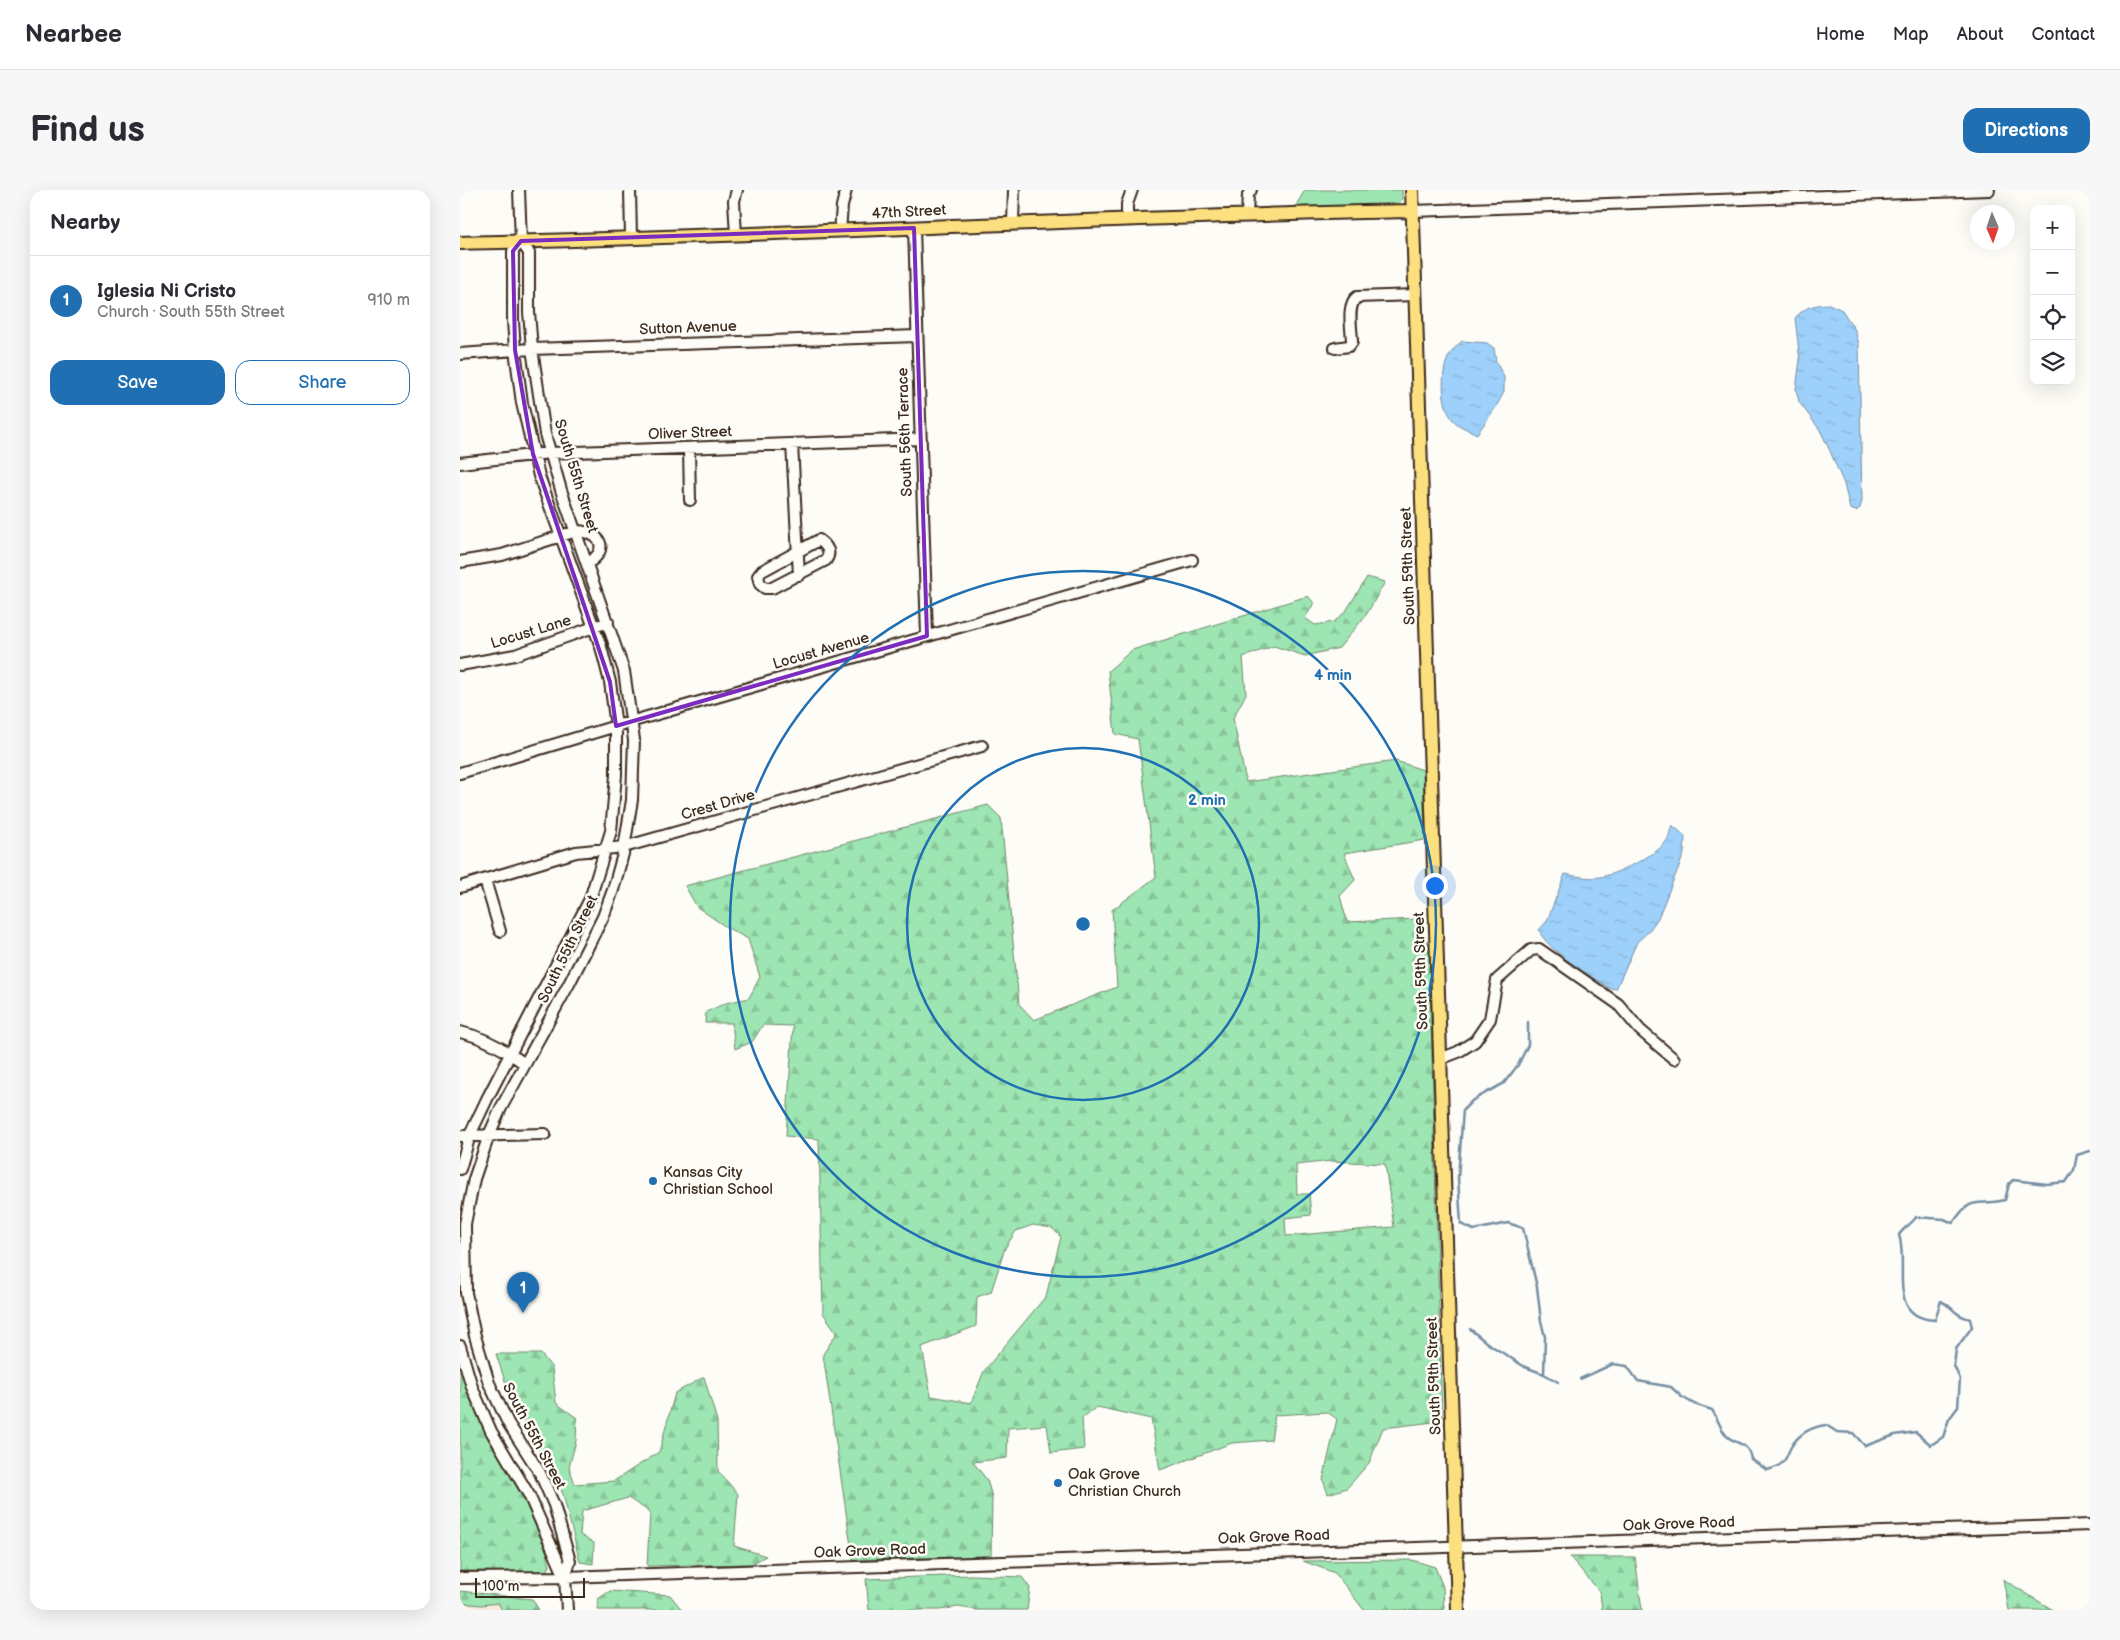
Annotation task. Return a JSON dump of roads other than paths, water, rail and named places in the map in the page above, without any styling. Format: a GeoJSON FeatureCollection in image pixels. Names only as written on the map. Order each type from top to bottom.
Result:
{"type":"FeatureCollection","features":[{"type":"Feature","properties":{"kind":"main road","name":"South 59th Street"},"geometry":{"type":"LineString","coordinates":[[1412,190],[1458,1610]]}},
{"type":"Feature","properties":{"kind":"main road","name":"47th Street"},"geometry":{"type":"LineString","coordinates":[[460,243],[840,232],[1127,218],[1412,211]]}},
{"type":"Feature","properties":{"kind":"street"},"geometry":{"type":"LineString","coordinates":[[520,190],[521,241]]}},
{"type":"Feature","properties":{"kind":"street"},"geometry":{"type":"LineString","coordinates":[[630,190],[630,237]]}},
{"type":"Feature","properties":{"kind":"street"},"geometry":{"type":"LineString","coordinates":[[736,190],[734,201],[736,235]]}},
{"type":"Feature","properties":{"kind":"street"},"geometry":{"type":"LineString","coordinates":[[840,232],[842,206],[846,190]]}},
{"type":"Feature","properties":{"kind":"street"},"geometry":{"type":"LineString","coordinates":[[1013,223],[1014,190]]}},
{"type":"Feature","properties":{"kind":"street"},"geometry":{"type":"LineString","coordinates":[[1127,218],[1127,204],[1132,190]]}},
{"type":"Feature","properties":{"kind":"street"},"geometry":{"type":"LineString","coordinates":[[1247,214],[1248,195],[1251,190]]}},
{"type":"Feature","properties":{"kind":"street","name":"47th Street"},"geometry":{"type":"LineString","coordinates":[[1412,211],[1989,190]]}},
{"type":"Feature","properties":{"kind":"street","name":"South 56th Terrace"},"geometry":{"type":"LineString","coordinates":[[914,228],[927,636]]}},
{"type":"Feature","properties":{"kind":"street","name":"South 55th Street"},"geometry":{"type":"LineString","coordinates":[[460,1169],[465,1135],[511,1054],[590,899],[611,831],[614,810],[617,750],[610,682],[601,647],[560,537],[533,454],[522,403],[515,350],[513,251],[521,241],[529,253],[529,312],[532,349],[539,402],[550,453],[624,671],[634,740],[632,800],[624,847],[613,890],[603,917],[569,984],[489,1134],[474,1179],[465,1224],[464,1298],[488,1383],[508,1422],[540,1473],[554,1505],[570,1561],[565,1577]]}},
{"type":"Feature","properties":{"kind":"street"},"geometry":{"type":"LineString","coordinates":[[1335,348],[1345,348],[1350,346],[1352,342],[1351,306],[1353,300],[1357,297],[1415,295]]}},
{"type":"Feature","properties":{"kind":"street","name":"Sutton Avenue"},"geometry":{"type":"LineString","coordinates":[[460,354],[532,349],[918,336]]}},
{"type":"Feature","properties":{"kind":"street","name":"Oliver Street"},"geometry":{"type":"LineString","coordinates":[[460,463],[550,453],[921,439]]}},
{"type":"Feature","properties":{"kind":"street"},"geometry":{"type":"LineString","coordinates":[[792,444],[799,575]]}},
{"type":"Feature","properties":{"kind":"street"},"geometry":{"type":"LineString","coordinates":[[689,448],[690,500]]}},
{"type":"Feature","properties":{"kind":"street"},"geometry":{"type":"LineString","coordinates":[[460,562],[502,555],[576,531],[594,534],[600,542],[600,550],[588,563]]}},
{"type":"Feature","properties":{"kind":"street"},"geometry":{"type":"LineString","coordinates":[[818,540],[825,544],[828,549],[828,556],[826,560],[772,588],[765,588],[760,584],[758,576],[770,566],[798,551],[818,540]]}},
{"type":"Feature","properties":{"kind":"street","name":"Locust Avenue"},"geometry":{"type":"LineString","coordinates":[[460,773],[616,726],[1192,560]]}},
{"type":"Feature","properties":{"kind":"street","name":"Locust Lane"},"geometry":{"type":"LineString","coordinates":[[460,665],[515,656],[608,622]]}},
{"type":"Feature","properties":{"kind":"street","name":"Crest Drive"},"geometry":{"type":"LineString","coordinates":[[460,887],[576,852],[624,847],[982,746]]}},
{"type":"Feature","properties":{"kind":"street"},"geometry":{"type":"LineString","coordinates":[[485,880],[500,931]]}},
{"type":"Feature","properties":{"kind":"street"},"geometry":{"type":"LineString","coordinates":[[1440,1059],[1463,1050],[1475,1041],[1490,1019],[1497,980],[1531,950],[1539,949],[1618,1004],[1640,1030],[1674,1059]]}},
{"type":"Feature","properties":{"kind":"street"},"geometry":{"type":"LineString","coordinates":[[460,1032],[482,1039],[511,1054],[525,1064]]}},
{"type":"Feature","properties":{"kind":"street"},"geometry":{"type":"LineString","coordinates":[[465,1135],[545,1134]]}},
{"type":"Feature","properties":{"kind":"street","name":"South 55th Street"},"geometry":{"type":"LineString","coordinates":[[460,1346],[472,1387],[491,1431],[530,1495],[565,1577],[567,1610]]}},
{"type":"Feature","properties":{"kind":"street","name":"Oak Grove Road"},"geometry":{"type":"LineString","coordinates":[[460,1578],[565,1577],[2090,1525]]}},
{"type":"Feature","properties":{"kind":"water"},"geometry":{"type":"Polygon","coordinates":[[[1829,304],[1842,310],[1855,330],[1859,344],[1862,501],[1860,508],[1856,511],[1850,509],[1844,484],[1830,451],[1820,430],[1799,402],[1796,389],[1800,360],[1795,318],[1810,307],[1829,304]]]}},
{"type":"Feature","properties":{"kind":"water"},"geometry":{"type":"Polygon","coordinates":[[[1462,341],[1487,343],[1494,348],[1496,362],[1504,377],[1504,392],[1477,434],[1453,420],[1445,400],[1443,377],[1446,363],[1452,351],[1462,341]]]}},
{"type":"Feature","properties":{"kind":"water"},"geometry":{"type":"Polygon","coordinates":[[[1672,825],[1685,836],[1684,854],[1658,918],[1648,932],[1637,942],[1616,989],[1609,988],[1559,953],[1543,937],[1539,930],[1547,921],[1565,874],[1596,878],[1625,869],[1660,848],[1668,839],[1672,825]]]}},
{"type":"Feature","properties":{"kind":"waterway"},"geometry":{"type":"LineString","coordinates":[[1528,1022],[1528,1045],[1518,1065],[1504,1083],[1473,1100],[1463,1110],[1458,1178],[1461,1224],[1474,1230],[1508,1223],[1523,1228],[1537,1287],[1545,1337],[1544,1374],[1558,1382]]}},
{"type":"Feature","properties":{"kind":"waterway"},"geometry":{"type":"LineString","coordinates":[[1580,1379],[1613,1364],[1627,1366],[1638,1381],[1671,1387],[1682,1397],[1694,1404],[1712,1410],[1726,1435],[1744,1446],[1751,1459],[1767,1470],[1783,1462],[1794,1442],[1802,1434],[1815,1427],[1826,1425],[1837,1432],[1853,1433],[1865,1446],[1895,1435],[1916,1432],[1931,1445],[1943,1437],[1949,1419],[1958,1407],[1960,1379],[1954,1366],[1956,1349],[1972,1327],[1970,1319],[1960,1315],[1941,1301],[1935,1320],[1920,1317],[1910,1310],[1902,1288],[1899,1235],[1916,1217],[1944,1219],[1953,1223],[1971,1204],[2005,1200],[2009,1184],[2013,1180],[2047,1184],[2066,1182],[2074,1170],[2077,1155],[2090,1151]]}},
{"type":"Feature","properties":{"kind":"waterway"},"geometry":{"type":"LineString","coordinates":[[1470,1329],[1487,1343],[1525,1367],[1544,1374]]}},
{"type":"Feature","properties":{"kind":"place","name":"Kansas City Christian School"},"geometry":{"type":"Point","coordinates":[653,1181]}},
{"type":"Feature","properties":{"kind":"place","name":"Iglesia Ni Cristo"},"geometry":{"type":"Point","coordinates":[523,1313]}},
{"type":"Feature","properties":{"kind":"place","name":"Oak Grove Christian Church"},"geometry":{"type":"Point","coordinates":[1058,1483]}}]}
